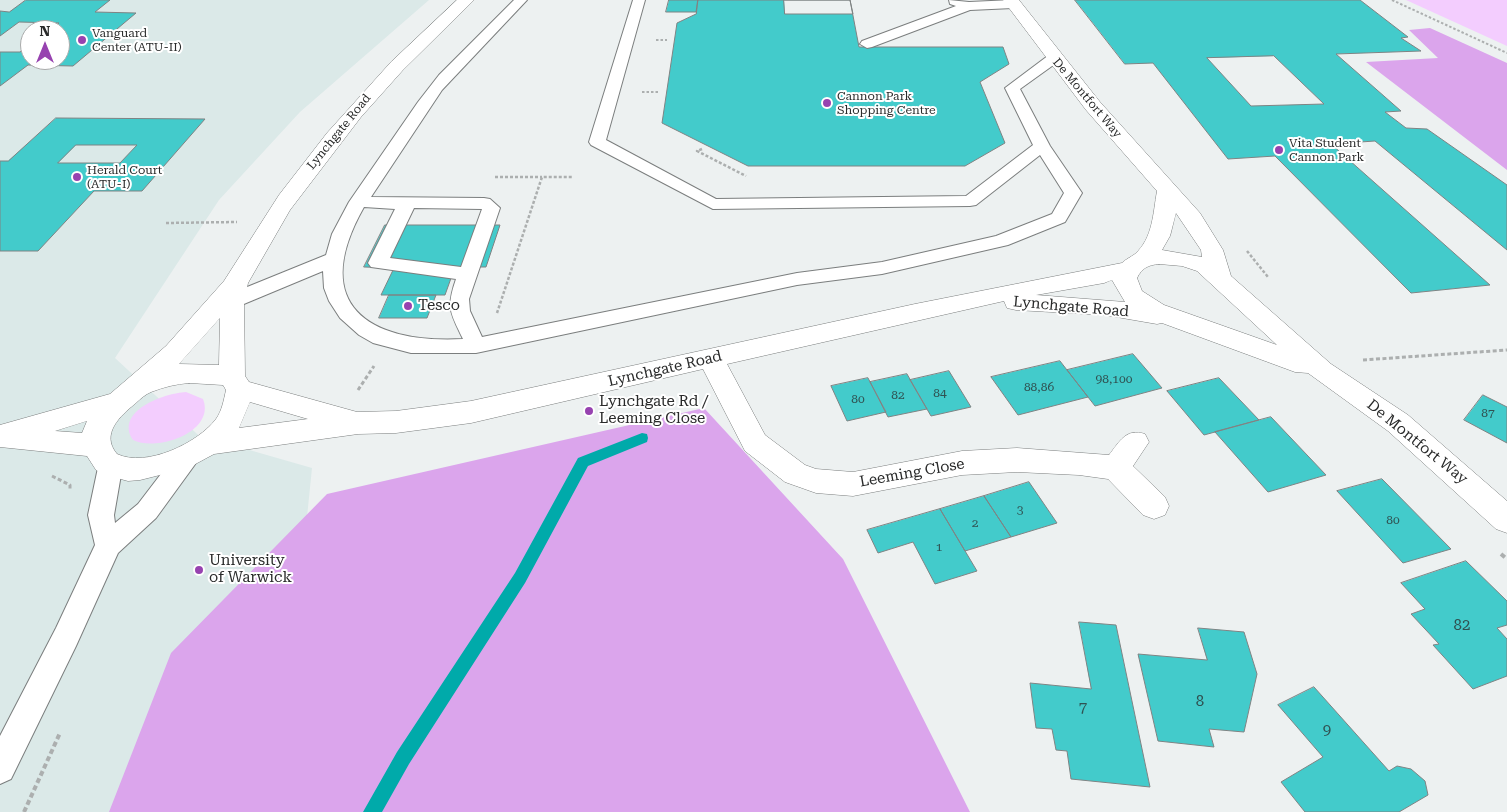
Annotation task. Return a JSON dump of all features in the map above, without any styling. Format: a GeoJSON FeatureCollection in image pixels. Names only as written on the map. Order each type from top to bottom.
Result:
{"type":"FeatureCollection","features":[{"type":"Feature","properties":{"kind":"street","name":"Lynchgate Road"},"geometry":{"type":"LineString","coordinates":[[234,292],[236,383],[233,416],[222,430],[197,450],[164,465],[139,469],[118,467],[103,455],[96,432],[104,416],[186,341],[234,292],[284,203],[336,133],[387,76],[466,0]]}},
{"type":"Feature","properties":{"kind":"street","name":"De Montfort Way"},"geometry":{"type":"LineString","coordinates":[[1012,2],[1054,58],[1192,218],[1212,250],[1232,299],[1228,316],[1213,321],[1180,320]]}},
{"type":"Feature","properties":{"kind":"street"},"geometry":{"type":"LineString","coordinates":[[1136,264],[1158,239],[1167,212],[1168,192]]}},
{"type":"Feature","properties":{"kind":"street","name":"De Montfort Way"},"geometry":{"type":"LineString","coordinates":[[1322,371],[1180,320],[1140,303],[1130,294],[1126,282],[1136,264],[1159,256],[1183,258],[1206,266],[1322,371],[1398,424],[1507,520]]}},
{"type":"Feature","properties":{"kind":"street","name":"Lynchgate Road"},"geometry":{"type":"LineString","coordinates":[[197,450],[358,423],[396,422],[472,412],[1024,288],[1104,275],[1136,264]]}},
{"type":"Feature","properties":{"kind":"street","name":"Lynchgate Road"},"geometry":{"type":"LineString","coordinates":[[969,301],[1062,304],[1105,308],[1180,320]]}},
{"type":"Feature","properties":{"kind":"street","name":"Leeming Close"},"geometry":{"type":"LineString","coordinates":[[711,359],[755,443],[794,474],[816,481],[853,484],[962,463],[990,461],[1079,463],[1116,468]]}},
{"type":"Feature","properties":{"kind":"street","name":"Lynchgate Road"},"geometry":{"type":"LineString","coordinates":[[127,395],[157,379],[178,372],[198,371],[358,423]]}},
{"type":"Feature","properties":{"kind":"street"},"geometry":{"type":"LineString","coordinates":[[0,436],[127,395]]}},
{"type":"Feature","properties":{"kind":"street"},"geometry":{"type":"LineString","coordinates":[[0,436],[103,455]]}},
{"type":"Feature","properties":{"kind":"street"},"geometry":{"type":"LineString","coordinates":[[1135,442],[1116,468],[1154,506]]}},
{"type":"Feature","properties":{"kind":"lane"},"geometry":{"type":"LineString","coordinates":[[521,0],[474,46],[416,112],[358,202],[342,234],[334,258],[334,287],[338,302],[360,325],[395,342],[415,347],[476,346],[797,279],[882,268],[1001,241],[1059,218],[1073,193],[1042,146],[1012,88],[1054,58]]}},
{"type":"Feature","properties":{"kind":"lane"},"geometry":{"type":"LineString","coordinates":[[639,0],[631,21],[607,114],[597,142],[713,204],[970,201],[1042,146]]}},
{"type":"Feature","properties":{"kind":"lane"},"geometry":{"type":"LineString","coordinates":[[952,0],[968,6]]}},
{"type":"Feature","properties":{"kind":"lane"},"geometry":{"type":"LineString","coordinates":[[867,44],[968,6],[1012,2]]}},
{"type":"Feature","properties":{"kind":"lane"},"geometry":{"type":"LineString","coordinates":[[358,202],[484,203],[491,208],[459,299],[460,312],[476,346]]}},
{"type":"Feature","properties":{"kind":"lane"},"geometry":{"type":"LineString","coordinates":[[398,203],[405,208],[378,263],[468,274]]}},
{"type":"Feature","properties":{"kind":"lane"},"geometry":{"type":"LineString","coordinates":[[234,292],[334,258]]}},
{"type":"Feature","properties":{"kind":"lane"},"geometry":{"type":"LineString","coordinates":[[0,768],[66,638],[108,545],[148,511],[197,450]]}},
{"type":"Feature","properties":{"kind":"lane"},"geometry":{"type":"LineString","coordinates":[[103,455],[101,515],[108,545]]}},
{"type":"Feature","properties":{"kind":"path"},"geometry":{"type":"LineString","coordinates":[[1392,0],[1507,53]]}},
{"type":"Feature","properties":{"kind":"path"},"geometry":{"type":"LineString","coordinates":[[652,40],[668,40]]}},
{"type":"Feature","properties":{"kind":"path"},"geometry":{"type":"LineString","coordinates":[[642,92],[659,92]]}},
{"type":"Feature","properties":{"kind":"path"},"geometry":{"type":"LineString","coordinates":[[702,149],[697,151],[750,178]]}},
{"type":"Feature","properties":{"kind":"path"},"geometry":{"type":"LineString","coordinates":[[166,223],[243,222]]}},
{"type":"Feature","properties":{"kind":"path"},"geometry":{"type":"LineString","coordinates":[[1322,371],[1371,358],[1507,350]]}},
{"type":"Feature","properties":{"kind":"path"},"geometry":{"type":"LineString","coordinates":[[44,471],[70,485],[69,494]]}},
{"type":"Feature","properties":{"kind":"shaded area"},"geometry":{"type":"Polygon","coordinates":[[[0,0],[429,0],[300,112],[219,200],[115,358],[209,445],[225,443],[312,468],[277,812],[0,812],[0,0]]]}},
{"type":"Feature","properties":{"kind":"shaded area"},"geometry":{"type":"Polygon","coordinates":[[[1406,0],[1507,0],[1507,46],[1406,0]]]}},
{"type":"Feature","properties":{"kind":"shaded area"},"geometry":{"type":"Polygon","coordinates":[[[1430,28],[1507,63],[1507,170],[1366,62],[1438,58],[1409,30],[1430,28]]]}},
{"type":"Feature","properties":{"kind":"shaded area"},"geometry":{"type":"Polygon","coordinates":[[[186,392],[203,399],[205,411],[201,421],[193,430],[169,441],[143,443],[133,440],[129,430],[130,420],[136,412],[155,400],[186,392]]]}},
{"type":"Feature","properties":{"kind":"shaded area"},"geometry":{"type":"Polygon","coordinates":[[[704,408],[843,559],[970,812],[109,812],[171,653],[327,494],[704,408]]]}},
{"type":"Feature","properties":{"kind":"building","name":"Vanguard Center (ATU-II)"},"geometry":{"type":"Polygon","coordinates":[[[26,0],[110,0],[95,12],[136,13],[73,66],[70,66],[70,20],[20,20],[20,22],[0,36],[0,11],[9,12],[26,0]]]}},
{"type":"Feature","properties":{"kind":"building"},"geometry":{"type":"Polygon","coordinates":[[[669,0],[698,0],[696,12],[666,12],[669,0]]]}},
{"type":"Feature","properties":{"kind":"building","name":"Cannon Park Shopping Centre"},"geometry":{"type":"Polygon","coordinates":[[[698,0],[850,0],[859,47],[1003,47],[1009,64],[980,82],[1005,143],[965,166],[748,166],[662,123],[677,23],[696,14],[698,0]]]}},
{"type":"Feature","properties":{"kind":"building"},"geometry":{"type":"Polygon","coordinates":[[[784,0],[850,0],[853,14],[785,14],[784,0]]]}},
{"type":"Feature","properties":{"kind":"building","name":"Vita Student Cannon Park"},"geometry":{"type":"Polygon","coordinates":[[[1075,0],[1360,0],[1408,37],[1401,38],[1421,51],[1336,54],[1401,111],[1385,112],[1406,128],[1427,129],[1507,185],[1507,250],[1375,141],[1331,144],[1490,285],[1411,293],[1275,156],[1228,159],[1153,63],[1125,64],[1075,0]],[[1274,56],[1207,58],[1251,106],[1324,104],[1274,56]]]}},
{"type":"Feature","properties":{"kind":"building","name":"Vanguard Center (ATU-II)"},"geometry":{"type":"Polygon","coordinates":[[[0,52],[20,52],[21,70],[0,86],[0,52]]]}},
{"type":"Feature","properties":{"kind":"building","name":"Herald Court (ATU-I)"},"geometry":{"type":"Polygon","coordinates":[[[56,118],[205,119],[142,191],[94,191],[38,251],[0,251],[0,161],[8,161],[56,118]],[[76,145],[58,163],[120,163],[137,145],[76,145]]]}},
{"type":"Feature","properties":{"kind":"building"},"geometry":{"type":"Polygon","coordinates":[[[385,225],[500,225],[486,267],[455,267],[445,295],[381,295],[394,268],[364,267],[385,225]]]}},
{"type":"Feature","properties":{"kind":"building","name":"Tesco"},"geometry":{"type":"Polygon","coordinates":[[[389,295],[436,295],[427,318],[379,318],[389,295]]]}},
{"type":"Feature","properties":{"kind":"building"},"geometry":{"type":"Polygon","coordinates":[[[1133,354],[1162,388],[1095,406],[1067,370],[1133,354]]]}},
{"type":"Feature","properties":{"kind":"building"},"geometry":{"type":"Polygon","coordinates":[[[1060,361],[1088,397],[1018,415],[991,377],[1060,361]]]}},
{"type":"Feature","properties":{"kind":"building"},"geometry":{"type":"Polygon","coordinates":[[[949,371],[971,407],[931,416],[910,380],[949,371]]]}},
{"type":"Feature","properties":{"kind":"building"},"geometry":{"type":"Polygon","coordinates":[[[907,374],[927,409],[888,417],[870,382],[907,374]]]}},
{"type":"Feature","properties":{"kind":"building"},"geometry":{"type":"Polygon","coordinates":[[[868,378],[886,412],[847,421],[831,386],[868,378]]]}},
{"type":"Feature","properties":{"kind":"building"},"geometry":{"type":"Polygon","coordinates":[[[1219,378],[1259,420],[1204,435],[1167,391],[1219,378]]]}},
{"type":"Feature","properties":{"kind":"building"},"geometry":{"type":"Polygon","coordinates":[[[1483,395],[1507,407],[1507,443],[1464,420],[1483,395]]]}},
{"type":"Feature","properties":{"kind":"building"},"geometry":{"type":"Polygon","coordinates":[[[1271,417],[1326,475],[1268,492],[1215,432],[1271,417]]]}},
{"type":"Feature","properties":{"kind":"building"},"geometry":{"type":"Polygon","coordinates":[[[1382,479],[1451,549],[1403,563],[1337,491],[1382,479]]]}},
{"type":"Feature","properties":{"kind":"building"},"geometry":{"type":"Polygon","coordinates":[[[1029,482],[1057,523],[1011,537],[984,496],[1029,482]]]}},
{"type":"Feature","properties":{"kind":"building"},"geometry":{"type":"Polygon","coordinates":[[[984,496],[1011,537],[965,551],[940,509],[984,496]]]}},
{"type":"Feature","properties":{"kind":"building"},"geometry":{"type":"Polygon","coordinates":[[[940,509],[977,571],[935,584],[913,542],[878,553],[867,530],[940,509]]]}},
{"type":"Feature","properties":{"kind":"building"},"geometry":{"type":"Polygon","coordinates":[[[1466,561],[1507,601],[1507,625],[1497,628],[1507,639],[1507,676],[1473,689],[1433,645],[1439,644],[1411,614],[1425,609],[1401,583],[1466,561]]]}},
{"type":"Feature","properties":{"kind":"building"},"geometry":{"type":"Polygon","coordinates":[[[1079,622],[1116,625],[1150,787],[1071,779],[1067,751],[1056,750],[1052,729],[1036,728],[1030,683],[1091,689],[1079,622]]]}},
{"type":"Feature","properties":{"kind":"building"},"geometry":{"type":"Polygon","coordinates":[[[1198,628],[1244,632],[1257,674],[1244,732],[1209,729],[1214,747],[1158,741],[1138,654],[1207,660],[1198,628]]]}},
{"type":"Feature","properties":{"kind":"building"},"geometry":{"type":"Polygon","coordinates":[[[1314,687],[1389,771],[1397,766],[1411,769],[1425,781],[1428,795],[1399,812],[1305,812],[1281,782],[1323,757],[1278,705],[1314,687]]]}},
{"type":"Feature","properties":{"kind":"waterway"},"geometry":{"type":"LineString","coordinates":[[372,812],[403,758],[520,578],[583,462],[642,438]]}},
{"type":"Feature","properties":{"kind":"place","name":"Vanguard Center (ATU-II)"},"geometry":{"type":"Point","coordinates":[82,40]}},
{"type":"Feature","properties":{"kind":"place","name":"Cannon Park Shopping Centre"},"geometry":{"type":"Point","coordinates":[827,103]}},
{"type":"Feature","properties":{"kind":"place","name":"Vita Student Cannon Park"},"geometry":{"type":"Point","coordinates":[1279,150]}},
{"type":"Feature","properties":{"kind":"place","name":"Herald Court (ATU-I)"},"geometry":{"type":"Point","coordinates":[77,177]}},
{"type":"Feature","properties":{"kind":"place","name":"Tesco"},"geometry":{"type":"Point","coordinates":[408,306]}},
{"type":"Feature","properties":{"kind":"place","name":"Lynchgate Rd / Leeming Close"},"geometry":{"type":"Point","coordinates":[589,411]}},
{"type":"Feature","properties":{"kind":"place","name":"University of Warwick"},"geometry":{"type":"Point","coordinates":[199,570]}}]}
